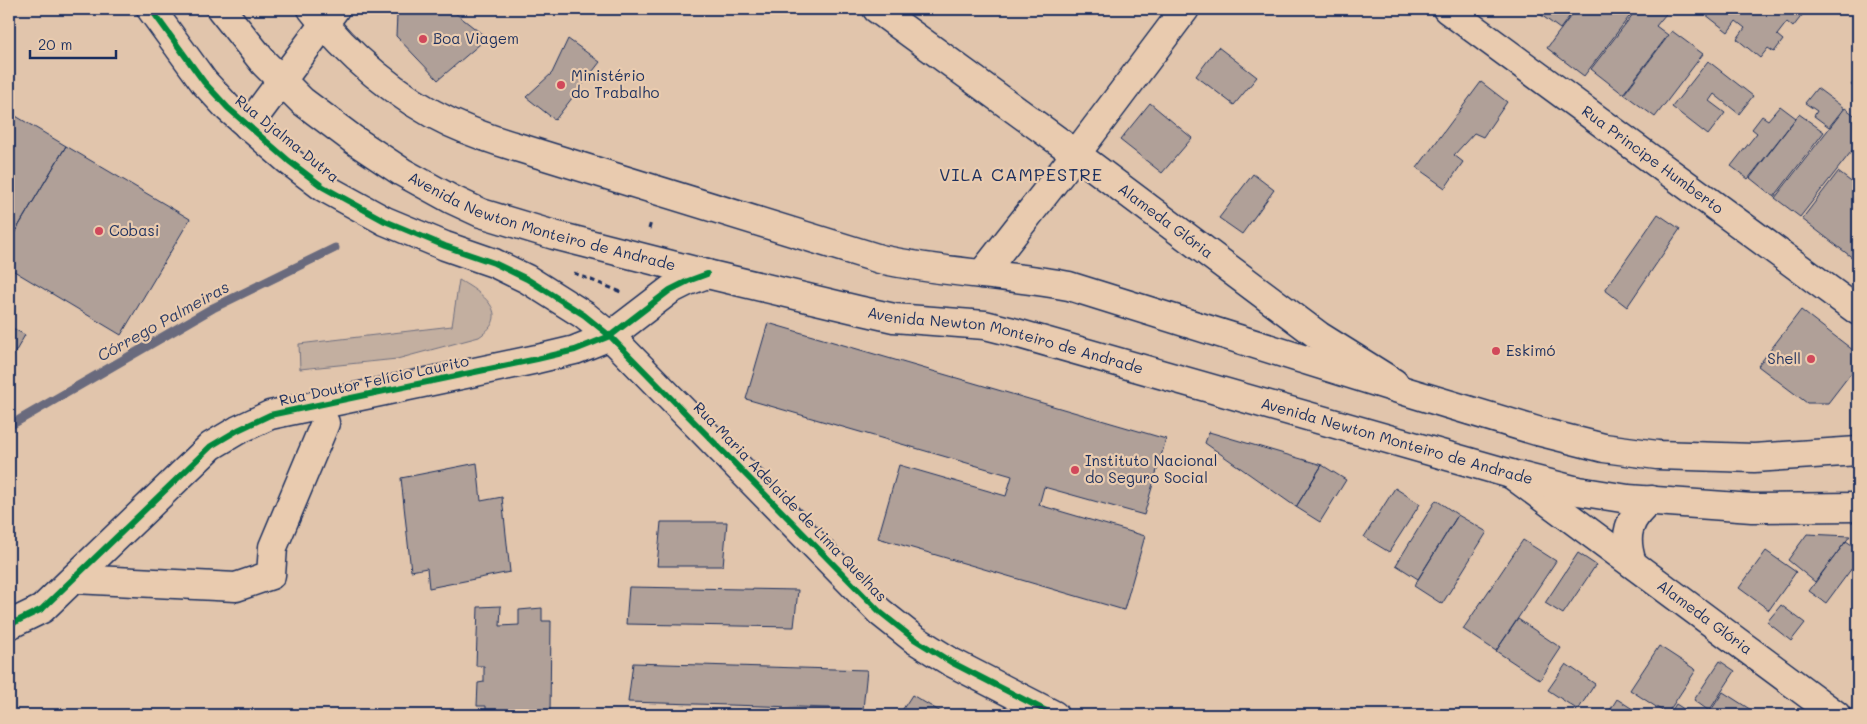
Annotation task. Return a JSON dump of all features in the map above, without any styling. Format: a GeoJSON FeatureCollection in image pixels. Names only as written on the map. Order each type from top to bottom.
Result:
{"type":"FeatureCollection","features":[{"type":"Feature","properties":{"kind":"street","name":"Rua Djalma Dutra"},"geometry":{"type":"LineString","coordinates":[[150,9],[204,82],[228,108],[306,174],[343,199],[411,233],[494,263],[527,279]]}},
{"type":"Feature","properties":{"kind":"street","name":"Avenida Newton Monteiro de Andrade"},"geometry":{"type":"LineString","coordinates":[[221,9],[264,63],[281,81],[302,101],[354,140],[402,172],[451,199],[518,225],[707,274],[894,318],[985,325],[1009,331],[1511,474],[1578,491],[1651,500],[1752,508],[1858,507]]}},
{"type":"Feature","properties":{"kind":"street","name":"Alameda Glória"},"geometry":{"type":"LineString","coordinates":[[877,9],[1076,154],[1319,336],[1408,392]]}},
{"type":"Feature","properties":{"kind":"street"},"geometry":{"type":"LineString","coordinates":[[982,274],[1076,154],[1185,9]]}},
{"type":"Feature","properties":{"kind":"street","name":"Rua Principe Humberto"},"geometry":{"type":"LineString","coordinates":[[1446,9],[1858,311]]}},
{"type":"Feature","properties":{"kind":"street"},"geometry":{"type":"LineString","coordinates":[[248,126],[281,81],[324,14],[370,70],[413,102],[450,123],[489,139],[880,259],[920,267],[1033,279],[1069,286],[1408,392],[1537,431],[1604,448],[1657,455],[1754,458],[1858,451]]}},
{"type":"Feature","properties":{"kind":"street","name":"Rua Doutor Felício Laurito"},"geometry":{"type":"LineString","coordinates":[[9,625],[42,609],[211,446],[238,430],[270,415],[559,354],[610,336],[670,290],[707,274]]}},
{"type":"Feature","properties":{"kind":"street","name":"Rua Maria Adelaide de Lima Quelhas"},"geometry":{"type":"LineString","coordinates":[[527,279],[584,316],[610,336],[880,612],[914,639],[951,662],[1054,715]]}},
{"type":"Feature","properties":{"kind":"street"},"geometry":{"type":"LineString","coordinates":[[74,579],[236,587],[271,576],[273,547],[326,422]]}},
{"type":"Feature","properties":{"kind":"street","name":"Alameda Glória"},"geometry":{"type":"LineString","coordinates":[[1511,474],[1836,715]]}},
{"type":"Feature","properties":{"kind":"street"},"geometry":{"type":"LineString","coordinates":[[1632,563],[1627,543],[1630,524],[1638,512],[1651,500]]}},
{"type":"Feature","properties":{"kind":"path"},"geometry":{"type":"LineString","coordinates":[[567,270],[624,293]]}},
{"type":"Feature","properties":{"kind":"shaded area"},"geometry":{"type":"Polygon","coordinates":[[[459,280],[477,291],[494,312],[489,328],[479,337],[397,359],[300,369],[299,344],[452,326],[459,280]]]}},
{"type":"Feature","properties":{"kind":"building"},"geometry":{"type":"Polygon","coordinates":[[[402,9],[450,9],[487,38],[438,80],[396,36],[397,15],[402,9]]]}},
{"type":"Feature","properties":{"kind":"building"},"geometry":{"type":"Polygon","coordinates":[[[1533,9],[1575,9],[1560,29],[1533,9]]]}},
{"type":"Feature","properties":{"kind":"building"},"geometry":{"type":"Polygon","coordinates":[[[1576,9],[1635,9],[1584,76],[1547,48],[1576,9]]]}},
{"type":"Feature","properties":{"kind":"building"},"geometry":{"type":"Polygon","coordinates":[[[1637,9],[1670,9],[1656,26],[1668,35],[1623,94],[1591,69],[1637,9]]]}},
{"type":"Feature","properties":{"kind":"building"},"geometry":{"type":"Polygon","coordinates":[[[1703,9],[1798,9],[1803,14],[1793,27],[1787,22],[1777,35],[1783,40],[1774,52],[1768,48],[1760,58],[1737,39],[1745,28],[1736,21],[1728,32],[1701,11],[1703,9]]]}},
{"type":"Feature","properties":{"kind":"building"},"geometry":{"type":"Polygon","coordinates":[[[1672,31],[1703,54],[1655,117],[1624,94],[1672,31]]]}},
{"type":"Feature","properties":{"kind":"building","name":"Ministério do Trabalho"},"geometry":{"type":"Polygon","coordinates":[[[568,39],[600,62],[555,120],[526,97],[552,73],[568,39]]]}},
{"type":"Feature","properties":{"kind":"building"},"geometry":{"type":"Polygon","coordinates":[[[1218,47],[1257,77],[1234,105],[1196,76],[1218,47]]]}},
{"type":"Feature","properties":{"kind":"building"},"geometry":{"type":"Polygon","coordinates":[[[1708,61],[1753,96],[1739,114],[1714,94],[1709,101],[1725,113],[1708,135],[1672,107],[1708,61]]]}},
{"type":"Feature","properties":{"kind":"building"},"geometry":{"type":"Polygon","coordinates":[[[1858,76],[1858,90],[1851,85],[1858,76]]]}},
{"type":"Feature","properties":{"kind":"building"},"geometry":{"type":"Polygon","coordinates":[[[1481,82],[1507,102],[1483,137],[1474,133],[1454,155],[1463,162],[1445,188],[1417,168],[1481,82]]]}},
{"type":"Feature","properties":{"kind":"building"},"geometry":{"type":"Polygon","coordinates":[[[1817,88],[1844,108],[1829,127],[1814,116],[1817,111],[1805,103],[1817,88]]]}},
{"type":"Feature","properties":{"kind":"building"},"geometry":{"type":"Polygon","coordinates":[[[1150,103],[1192,138],[1162,173],[1120,140],[1150,103]]]}},
{"type":"Feature","properties":{"kind":"building"},"geometry":{"type":"Polygon","coordinates":[[[1780,106],[1796,118],[1748,179],[1731,166],[1757,133],[1752,129],[1762,116],[1768,120],[1780,106]]]}},
{"type":"Feature","properties":{"kind":"building"},"geometry":{"type":"Polygon","coordinates":[[[1845,108],[1858,118],[1858,143],[1800,217],[1775,198],[1845,108]]]}},
{"type":"Feature","properties":{"kind":"building"},"geometry":{"type":"Polygon","coordinates":[[[9,112],[66,146],[9,242],[9,112]]]}},
{"type":"Feature","properties":{"kind":"building"},"geometry":{"type":"Polygon","coordinates":[[[1799,114],[1824,132],[1774,197],[1750,178],[1799,114]]]}},
{"type":"Feature","properties":{"kind":"building","name":"Cobasi"},"geometry":{"type":"Polygon","coordinates":[[[66,146],[190,219],[121,335],[9,268],[9,242],[66,146]]]}},
{"type":"Feature","properties":{"kind":"building"},"geometry":{"type":"Polygon","coordinates":[[[1838,172],[1858,187],[1858,262],[1802,219],[1838,172]]]}},
{"type":"Feature","properties":{"kind":"building"},"geometry":{"type":"Polygon","coordinates":[[[1253,174],[1274,190],[1242,234],[1219,218],[1253,174]]]}},
{"type":"Feature","properties":{"kind":"building"},"geometry":{"type":"Polygon","coordinates":[[[1658,214],[1680,229],[1627,307],[1605,290],[1658,214]]]}},
{"type":"Feature","properties":{"kind":"building","name":"Shell"},"geometry":{"type":"Polygon","coordinates":[[[1801,310],[1858,354],[1858,364],[1828,403],[1807,403],[1758,366],[1801,310]]]}},
{"type":"Feature","properties":{"kind":"building","name":"Instituto Nacional do Seguro Social"},"geometry":{"type":"Polygon","coordinates":[[[768,323],[1166,439],[1144,515],[1044,487],[1039,505],[1145,536],[1124,610],[878,538],[899,465],[1006,496],[1012,476],[746,399],[768,323]]]}},
{"type":"Feature","properties":{"kind":"building"},"geometry":{"type":"Polygon","coordinates":[[[9,326],[25,335],[9,363],[9,326]]]}},
{"type":"Feature","properties":{"kind":"building"},"geometry":{"type":"Polygon","coordinates":[[[1209,432],[1322,465],[1296,507],[1205,443],[1209,432]]]}},
{"type":"Feature","properties":{"kind":"building"},"geometry":{"type":"Polygon","coordinates":[[[477,463],[481,501],[502,497],[510,572],[429,588],[427,568],[411,571],[401,478],[477,463]]]}},
{"type":"Feature","properties":{"kind":"building"},"geometry":{"type":"Polygon","coordinates":[[[1322,465],[1346,480],[1320,522],[1296,507],[1322,465]]]}},
{"type":"Feature","properties":{"kind":"building"},"geometry":{"type":"Polygon","coordinates":[[[1395,488],[1420,504],[1389,552],[1364,537],[1395,488]]]}},
{"type":"Feature","properties":{"kind":"building"},"geometry":{"type":"Polygon","coordinates":[[[1436,500],[1458,515],[1418,579],[1396,565],[1436,500]]]}},
{"type":"Feature","properties":{"kind":"building"},"geometry":{"type":"Polygon","coordinates":[[[1458,515],[1487,532],[1442,604],[1414,586],[1458,515]]]}},
{"type":"Feature","properties":{"kind":"building"},"geometry":{"type":"Polygon","coordinates":[[[661,522],[727,522],[723,566],[657,566],[661,522]]]}},
{"type":"Feature","properties":{"kind":"building"},"geometry":{"type":"Polygon","coordinates":[[[1807,534],[1850,536],[1815,582],[1788,560],[1807,534]]]}},
{"type":"Feature","properties":{"kind":"building"},"geometry":{"type":"Polygon","coordinates":[[[1523,540],[1556,561],[1496,651],[1463,629],[1523,540]]]}},
{"type":"Feature","properties":{"kind":"building"},"geometry":{"type":"Polygon","coordinates":[[[1846,541],[1858,549],[1858,560],[1826,603],[1809,591],[1846,541]]]}},
{"type":"Feature","properties":{"kind":"building"},"geometry":{"type":"Polygon","coordinates":[[[1766,551],[1796,572],[1769,610],[1739,588],[1766,551]]]}},
{"type":"Feature","properties":{"kind":"building"},"geometry":{"type":"Polygon","coordinates":[[[1578,553],[1596,565],[1563,614],[1545,603],[1578,553]]]}},
{"type":"Feature","properties":{"kind":"building"},"geometry":{"type":"Polygon","coordinates":[[[629,587],[798,590],[794,627],[626,624],[629,587]]]}},
{"type":"Feature","properties":{"kind":"building"},"geometry":{"type":"Polygon","coordinates":[[[1781,605],[1805,623],[1791,641],[1767,622],[1781,605]]]}},
{"type":"Feature","properties":{"kind":"building"},"geometry":{"type":"Polygon","coordinates":[[[501,606],[500,626],[519,625],[519,610],[542,608],[542,621],[551,621],[550,715],[486,715],[486,706],[477,706],[478,683],[484,682],[484,666],[476,666],[478,607],[501,606]]]}},
{"type":"Feature","properties":{"kind":"building"},"geometry":{"type":"Polygon","coordinates":[[[1518,619],[1561,648],[1540,680],[1496,651],[1518,619]]]}},
{"type":"Feature","properties":{"kind":"building"},"geometry":{"type":"Polygon","coordinates":[[[1659,646],[1696,670],[1667,714],[1630,690],[1659,646]]]}},
{"type":"Feature","properties":{"kind":"building"},"geometry":{"type":"Polygon","coordinates":[[[1720,661],[1735,671],[1709,711],[1694,700],[1720,661]]]}},
{"type":"Feature","properties":{"kind":"building"},"geometry":{"type":"Polygon","coordinates":[[[633,663],[867,670],[863,709],[628,702],[633,663]]]}},
{"type":"Feature","properties":{"kind":"building"},"geometry":{"type":"Polygon","coordinates":[[[1566,664],[1595,684],[1578,710],[1548,690],[1566,664]]]}},
{"type":"Feature","properties":{"kind":"building"},"geometry":{"type":"Polygon","coordinates":[[[1723,692],[1759,715],[1708,715],[1723,692]]]}},
{"type":"Feature","properties":{"kind":"building"},"geometry":{"type":"Polygon","coordinates":[[[912,695],[946,715],[899,715],[912,695]]]}},
{"type":"Feature","properties":{"kind":"building"},"geometry":{"type":"Polygon","coordinates":[[[1617,699],[1642,715],[1607,715],[1617,699]]]}},
{"type":"Feature","properties":{"kind":"building"},"geometry":{"type":"Polygon","coordinates":[[[1676,704],[1693,715],[1669,715],[1676,704]]]}},
{"type":"Feature","properties":{"kind":"waterway","name":"Córrego Palmeiras"},"geometry":{"type":"LineString","coordinates":[[9,426],[213,308],[335,248]]}},
{"type":"Feature","properties":{"kind":"cycle path"},"geometry":{"type":"LineString","coordinates":[[151,9],[204,82],[228,108],[289,161],[323,187],[385,221],[445,246],[494,263],[527,279],[584,315],[610,336],[880,612],[914,639],[951,662],[1054,715]]}},
{"type":"Feature","properties":{"kind":"cycle path"},"geometry":{"type":"LineString","coordinates":[[9,625],[42,609],[211,446],[238,430],[270,415],[575,350],[610,336],[670,290],[707,274]]}},
{"type":"Feature","properties":{"kind":"place","name":"Boa Viagem"},"geometry":{"type":"Point","coordinates":[423,39]}},
{"type":"Feature","properties":{"kind":"place","name":"Ministério do Trabalho"},"geometry":{"type":"Point","coordinates":[561,85]}},
{"type":"Feature","properties":{"kind":"place","name":"Cobasi"},"geometry":{"type":"Point","coordinates":[99,231]}},
{"type":"Feature","properties":{"kind":"place","name":"Eskimó"},"geometry":{"type":"Point","coordinates":[1496,351]}},
{"type":"Feature","properties":{"kind":"place","name":"Shell"},"geometry":{"type":"Point","coordinates":[1811,359]}},
{"type":"Feature","properties":{"kind":"place","name":"Instituto Nacional do Seguro Social"},"geometry":{"type":"Point","coordinates":[1075,470]}},
{"type":"Feature","properties":{"kind":"district","name":"VILA CAMPESTRE"},"geometry":{"type":"Point","coordinates":[1021,175]}}]}
